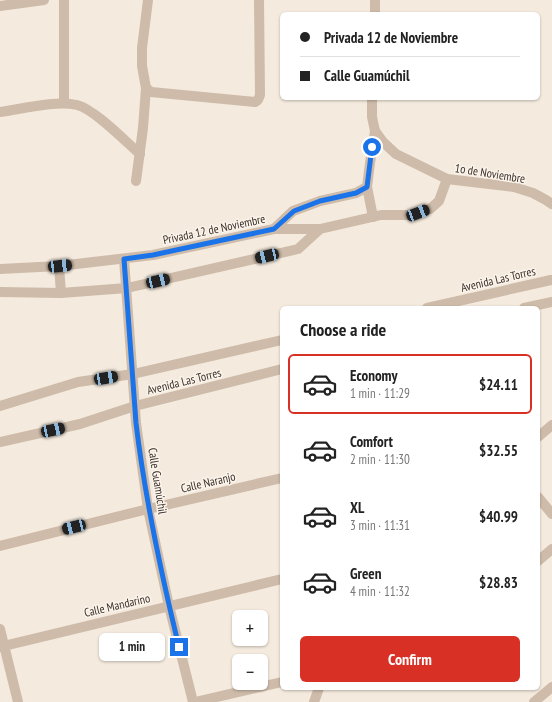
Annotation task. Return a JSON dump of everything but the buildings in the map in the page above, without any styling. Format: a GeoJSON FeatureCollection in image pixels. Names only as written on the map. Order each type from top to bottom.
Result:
{"type":"FeatureCollection","features":[{"type":"Feature","properties":{"kind":"street"},"geometry":{"type":"LineString","coordinates":[[0,6],[44,0]]}},
{"type":"Feature","properties":{"kind":"street"},"geometry":{"type":"LineString","coordinates":[[64,0],[64,103]]}},
{"type":"Feature","properties":{"kind":"street"},"geometry":{"type":"LineString","coordinates":[[136,181],[143,128],[146,88],[142,66],[142,48],[148,0]]}},
{"type":"Feature","properties":{"kind":"street"},"geometry":{"type":"LineString","coordinates":[[146,88],[151,92],[255,102],[258,100],[260,95],[259,0]]}},
{"type":"Feature","properties":{"kind":"street"},"geometry":{"type":"LineString","coordinates":[[375,0],[375,12]]}},
{"type":"Feature","properties":{"kind":"street"},"geometry":{"type":"LineString","coordinates":[[372,100],[372,117],[375,131],[367,187],[373,217]]}},
{"type":"Feature","properties":{"kind":"street"},"geometry":{"type":"LineString","coordinates":[[0,112],[64,103],[78,105],[95,114],[140,154]]}},
{"type":"Feature","properties":{"kind":"street","name":"1o de Noviembre"},"geometry":{"type":"LineString","coordinates":[[375,131],[383,142],[396,154],[447,179],[514,187],[533,193],[552,204]]}},
{"type":"Feature","properties":{"kind":"street"},"geometry":{"type":"LineString","coordinates":[[274,229],[320,229],[381,215],[409,215],[430,209],[439,201],[447,179]]}},
{"type":"Feature","properties":{"kind":"street","name":"Privada 12 de Noviembre"},"geometry":{"type":"LineString","coordinates":[[0,269],[60,266],[153,255],[274,229],[294,211],[320,201],[356,193],[367,187]]}},
{"type":"Feature","properties":{"kind":"street"},"geometry":{"type":"LineString","coordinates":[[0,292],[62,292],[126,288],[298,249],[320,229]]}},
{"type":"Feature","properties":{"kind":"street","name":"Calle Guamúchil"},"geometry":{"type":"LineString","coordinates":[[124,259],[139,449],[148,509],[169,606],[194,702]]}},
{"type":"Feature","properties":{"kind":"street"},"geometry":{"type":"LineString","coordinates":[[60,266],[62,292]]}},
{"type":"Feature","properties":{"kind":"street","name":"Avenida Las Torres"},"geometry":{"type":"LineString","coordinates":[[436,306],[552,281]]}},
{"type":"Feature","properties":{"kind":"street"},"geometry":{"type":"LineString","coordinates":[[533,306],[552,302]]}},
{"type":"Feature","properties":{"kind":"street","name":"Avenida Las Torres"},"geometry":{"type":"LineString","coordinates":[[0,406],[78,382],[133,374],[280,340]]}},
{"type":"Feature","properties":{"kind":"street","name":"Avenida Las Torres"},"geometry":{"type":"LineString","coordinates":[[0,442],[80,424],[135,406],[280,370]]}},
{"type":"Feature","properties":{"kind":"street"},"geometry":{"type":"LineString","coordinates":[[540,435],[552,425]]}},
{"type":"Feature","properties":{"kind":"street","name":"Calle Naranjo"},"geometry":{"type":"LineString","coordinates":[[0,546],[148,509],[280,478]]}},
{"type":"Feature","properties":{"kind":"street"},"geometry":{"type":"LineString","coordinates":[[540,499],[552,514]]}},
{"type":"Feature","properties":{"kind":"street"},"geometry":{"type":"LineString","coordinates":[[540,559],[552,549]]}},
{"type":"Feature","properties":{"kind":"street","name":"Calle Mandarino"},"geometry":{"type":"LineString","coordinates":[[2,646],[280,579]]}},
{"type":"Feature","properties":{"kind":"street"},"geometry":{"type":"LineString","coordinates":[[0,629],[2,646],[18,702]]}},
{"type":"Feature","properties":{"kind":"street"},"geometry":{"type":"LineString","coordinates":[[194,702],[280,682]]}},
{"type":"Feature","properties":{"kind":"street"},"geometry":{"type":"LineString","coordinates":[[534,702],[552,687]]}},
{"type":"Feature","properties":{"kind":"street"},"geometry":{"type":"LineString","coordinates":[[314,702],[318,690]]}},
{"type":"Feature","properties":{"kind":"route"},"geometry":{"type":"LineString","coordinates":[[179,647],[148,509],[139,449],[124,259],[153,255],[274,229],[294,211],[320,201],[356,193],[367,187],[372,147]]}}]}
